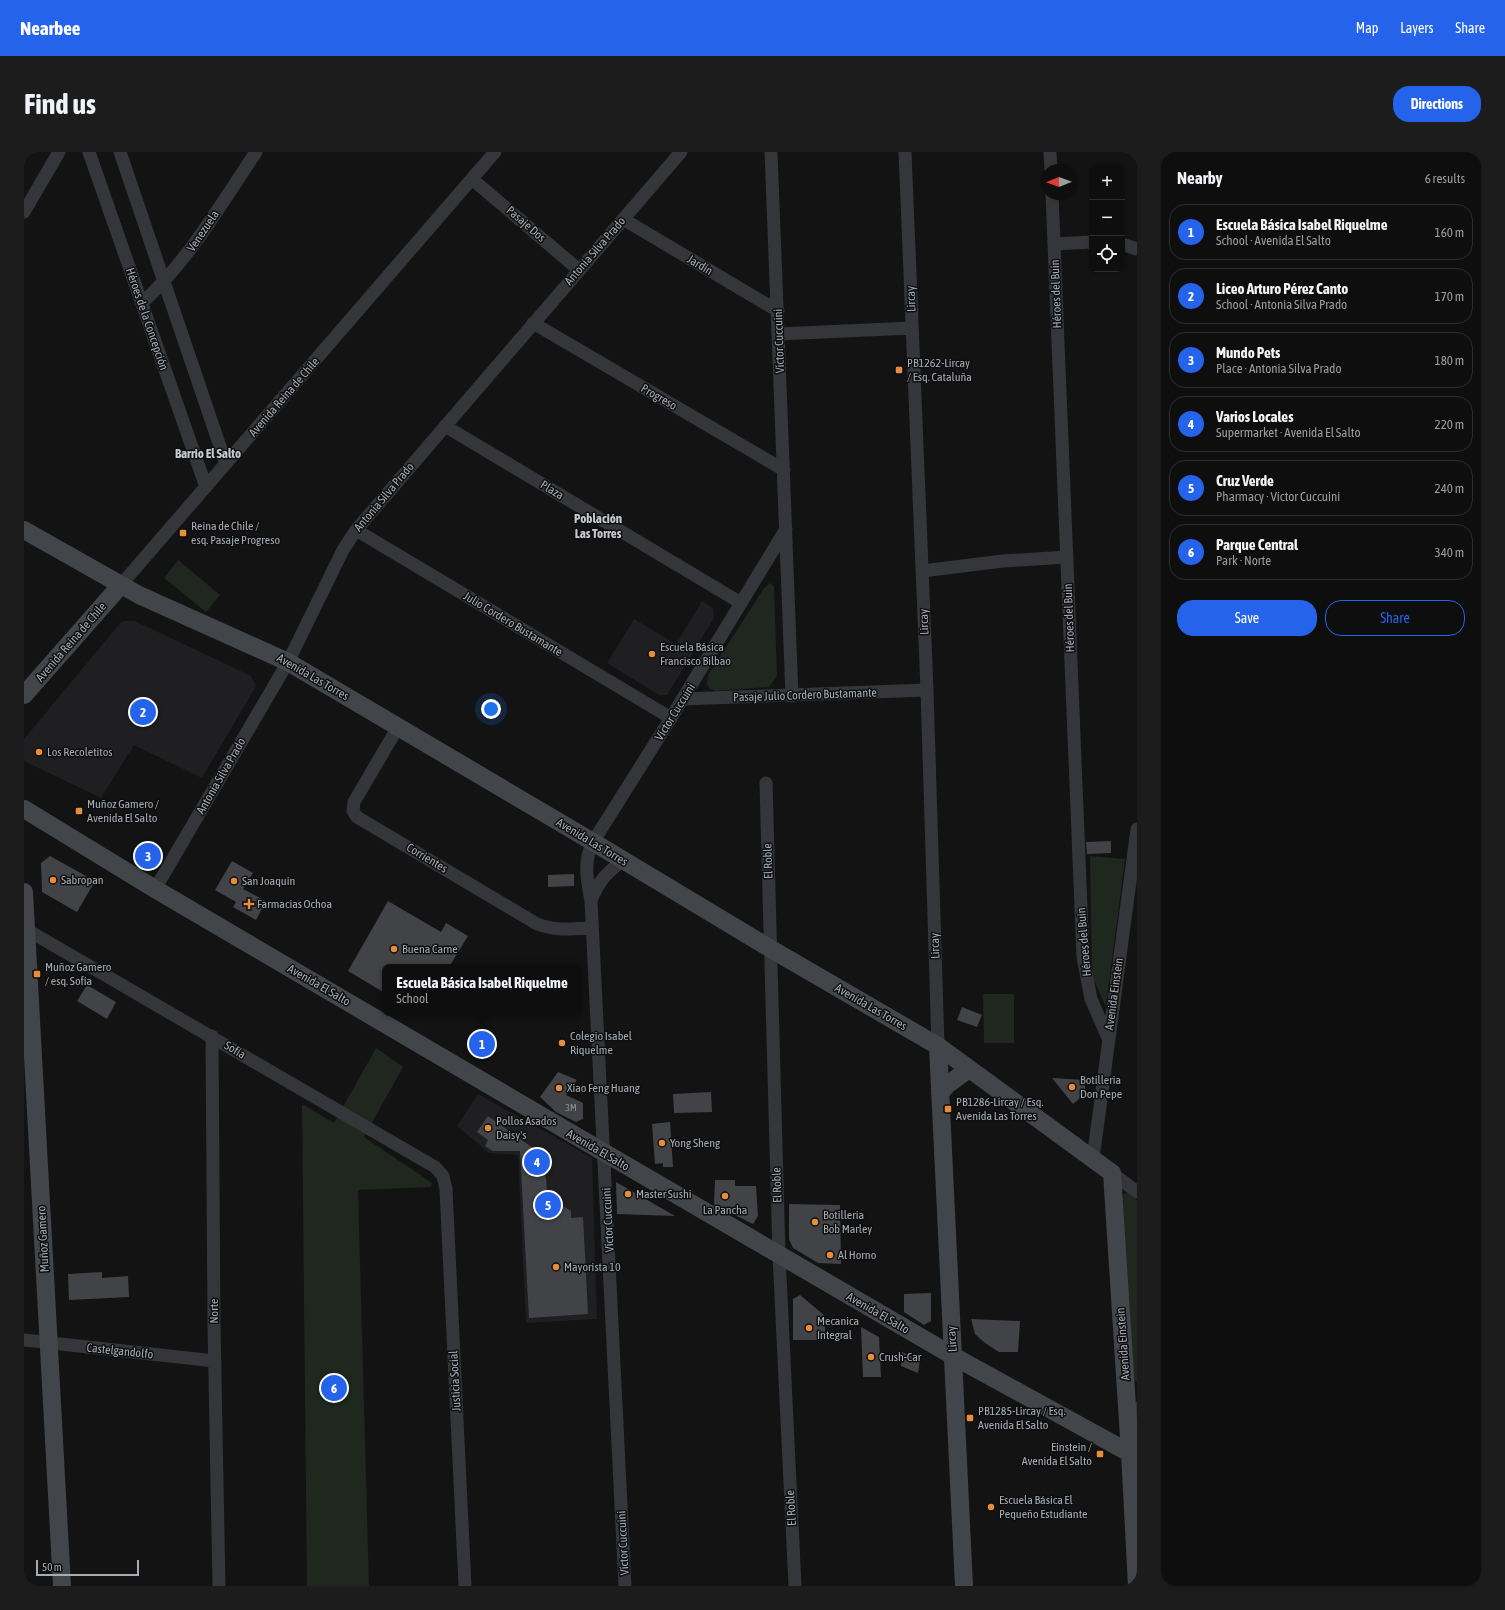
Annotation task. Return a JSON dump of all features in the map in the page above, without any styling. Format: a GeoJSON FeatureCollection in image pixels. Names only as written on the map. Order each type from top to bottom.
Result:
{"type":"FeatureCollection","features":[{"type":"Feature","properties":{"kind":"street"},"geometry":{"type":"LineString","coordinates":[[24,212],[59,152]]}},
{"type":"Feature","properties":{"kind":"street","name":"Héroes de la Concepción"},"geometry":{"type":"LineString","coordinates":[[89,152],[206,487]]}},
{"type":"Feature","properties":{"kind":"street"},"geometry":{"type":"LineString","coordinates":[[120,152],[226,464]]}},
{"type":"Feature","properties":{"kind":"street","name":"Venezuela"},"geometry":{"type":"LineString","coordinates":[[142,303],[165,281],[183,259],[256,152]]}},
{"type":"Feature","properties":{"kind":"street","name":"Avenida Reina de Chile"},"geometry":{"type":"LineString","coordinates":[[24,696],[495,152]]}},
{"type":"Feature","properties":{"kind":"street","name":"Antonia Silva Prado"},"geometry":{"type":"LineString","coordinates":[[155,889],[288,662],[343,550],[356,530],[681,152]]}},
{"type":"Feature","properties":{"kind":"street","name":"Víctor Cuccuini"},"geometry":{"type":"LineString","coordinates":[[771,152],[792,696]]}},
{"type":"Feature","properties":{"kind":"street","name":"Lircay"},"geometry":{"type":"LineString","coordinates":[[905,152],[927,690],[938,1046],[964,1586]]}},
{"type":"Feature","properties":{"kind":"street"},"geometry":{"type":"LineString","coordinates":[[1050,152],[1051,164]]}},
{"type":"Feature","properties":{"kind":"street","name":"Pasaje Dos"},"geometry":{"type":"LineString","coordinates":[[472,179],[579,270]]}},
{"type":"Feature","properties":{"kind":"street","name":"Héroes del Buin"},"geometry":{"type":"LineString","coordinates":[[1052,200],[1083,957],[1091,999],[1108,1038]]}},
{"type":"Feature","properties":{"kind":"street","name":"Jardín"},"geometry":{"type":"LineString","coordinates":[[623,219],[778,311]]}},
{"type":"Feature","properties":{"kind":"street"},"geometry":{"type":"LineString","coordinates":[[1054,244],[1089,242]]}},
{"type":"Feature","properties":{"kind":"street"},"geometry":{"type":"LineString","coordinates":[[1125,245],[1137,249]]}},
{"type":"Feature","properties":{"kind":"street","name":"Progreso"},"geometry":{"type":"LineString","coordinates":[[533,323],[784,470]]}},
{"type":"Feature","properties":{"kind":"street"},"geometry":{"type":"LineString","coordinates":[[778,334],[912,328]]}},
{"type":"Feature","properties":{"kind":"street","name":"Plaza"},"geometry":{"type":"LineString","coordinates":[[445,426],[741,603]]}},
{"type":"Feature","properties":{"kind":"street","name":"Víctor Cuccuini"},"geometry":{"type":"LineString","coordinates":[[625,1586],[605,1153],[591,901],[586,867],[587,858],[593,842],[683,699],[786,529]]}},
{"type":"Feature","properties":{"kind":"street","name":"Avenida Las Torres"},"geometry":{"type":"LineString","coordinates":[[24,530],[120,586],[288,662],[771,949],[938,1046],[1137,1192]]}},
{"type":"Feature","properties":{"kind":"street","name":"Julio Cordero Bustamante"},"geometry":{"type":"LineString","coordinates":[[356,530],[671,718]]}},
{"type":"Feature","properties":{"kind":"street"},"geometry":{"type":"LineString","coordinates":[[922,572],[1003,561],[1067,557]]}},
{"type":"Feature","properties":{"kind":"street","name":"Pasaje Julio Cordero Bustamante"},"geometry":{"type":"LineString","coordinates":[[683,699],[927,690]]}},
{"type":"Feature","properties":{"kind":"street","name":"Corrientes"},"geometry":{"type":"LineString","coordinates":[[398,727],[354,802],[352,811],[357,817],[536,924],[560,930],[592,928]]}},
{"type":"Feature","properties":{"kind":"street","name":"El Roble"},"geometry":{"type":"LineString","coordinates":[[766,783],[779,1255],[795,1586]]}},
{"type":"Feature","properties":{"kind":"street","name":"Avenida El Salto"},"geometry":{"type":"LineString","coordinates":[[24,809],[155,889],[779,1255],[953,1356],[1134,1455]]}},
{"type":"Feature","properties":{"kind":"street","name":"Avenida Einstein"},"geometry":{"type":"LineString","coordinates":[[1093,1159],[1137,829]]}},
{"type":"Feature","properties":{"kind":"street","name":"Víctor Cuccuini"},"geometry":{"type":"LineString","coordinates":[[591,901],[595,889],[601,879],[623,860]]}},
{"type":"Feature","properties":{"kind":"street","name":"Muñoz Gamero"},"geometry":{"type":"LineString","coordinates":[[24,892],[62,1586]]}},
{"type":"Feature","properties":{"kind":"street","name":"Sofía"},"geometry":{"type":"LineString","coordinates":[[25,928],[436,1167],[443,1176]]}},
{"type":"Feature","properties":{"kind":"street","name":"Norte"},"geometry":{"type":"LineString","coordinates":[[212,1036],[219,1586]]}},
{"type":"Feature","properties":{"kind":"street"},"geometry":{"type":"LineString","coordinates":[[940,1093],[947,1085],[969,1069]]}},
{"type":"Feature","properties":{"kind":"street","name":"Avenida Einstein"},"geometry":{"type":"LineString","coordinates":[[1112,1173],[1129,1433],[1134,1455],[1137,1586]]}},
{"type":"Feature","properties":{"kind":"street","name":"Justicia Social"},"geometry":{"type":"LineString","coordinates":[[443,1176],[446,1189],[465,1586]]}},
{"type":"Feature","properties":{"kind":"street","name":"Castelgandolfo"},"geometry":{"type":"LineString","coordinates":[[24,1340],[215,1361]]}},
{"type":"Feature","properties":{"kind":"street"},"geometry":{"type":"LineString","coordinates":[[1129,1433],[1137,1408]]}},
{"type":"Feature","properties":{"kind":"shaded area"},"geometry":{"type":"Polygon","coordinates":[[[178,560],[220,595],[206,612],[164,578],[178,560]]]}},
{"type":"Feature","properties":{"kind":"shaded area"},"geometry":{"type":"Polygon","coordinates":[[[770,583],[774,586],[777,676],[769,687],[715,691],[709,688],[707,683],[708,675],[764,588],[770,583]]]}},
{"type":"Feature","properties":{"kind":"shaded area","name":"Escuela Básica Francisco Bilbao"},"geometry":{"type":"Polygon","coordinates":[[[702,601],[713,608],[714,618],[667,695],[659,695],[607,663],[634,619],[676,644],[702,601]]]}},
{"type":"Feature","properties":{"kind":"shaded area"},"geometry":{"type":"Polygon","coordinates":[[[122,621],[135,621],[251,676],[256,686],[202,778],[134,745],[101,798],[24,761],[24,739],[122,621]]]}},
{"type":"Feature","properties":{"kind":"shaded area"},"geometry":{"type":"Polygon","coordinates":[[[1090,856],[1125,859],[1106,1007],[1092,976],[1090,856]]]}},
{"type":"Feature","properties":{"kind":"shaded area"},"geometry":{"type":"Polygon","coordinates":[[[983,994],[1014,994],[1014,1043],[984,1043],[983,994]]]}},
{"type":"Feature","properties":{"kind":"shaded area"},"geometry":{"type":"Polygon","coordinates":[[[376,1048],[403,1067],[364,1137],[432,1183],[431,1187],[358,1190],[369,1586],[307,1586],[302,1104],[334,1123],[376,1048]]]}},
{"type":"Feature","properties":{"kind":"shaded area"},"geometry":{"type":"Polygon","coordinates":[[[478,1094],[592,1158],[597,1319],[526,1323],[518,1155],[489,1153],[457,1126],[478,1094]]]}},
{"type":"Feature","properties":{"kind":"shaded area"},"geometry":{"type":"Polygon","coordinates":[[[1127,1193],[1137,1200],[1137,1381],[1133,1381],[1122,1198],[1123,1194],[1127,1193]]]}},
{"type":"Feature","properties":{"kind":"building"},"geometry":{"type":"Polygon","coordinates":[[[1111,841],[1111,853],[1087,854],[1086,842],[1111,841]]]}},
{"type":"Feature","properties":{"kind":"building"},"geometry":{"type":"Polygon","coordinates":[[[143,844],[162,852],[151,868],[136,861],[143,844]]]}},
{"type":"Feature","properties":{"kind":"building"},"geometry":{"type":"Polygon","coordinates":[[[50,856],[95,881],[77,912],[42,892],[41,863],[50,856]]]}},
{"type":"Feature","properties":{"kind":"building"},"geometry":{"type":"Polygon","coordinates":[[[232,861],[253,873],[243,889],[266,901],[256,920],[233,907],[236,902],[215,890],[232,861]]]}},
{"type":"Feature","properties":{"kind":"building"},"geometry":{"type":"Polygon","coordinates":[[[574,874],[574,886],[548,887],[548,875],[574,874]]]}},
{"type":"Feature","properties":{"kind":"building","name":"Buena Carne"},"geometry":{"type":"Polygon","coordinates":[[[388,901],[441,932],[446,923],[468,936],[451,964],[382,964],[382,991],[348,971],[388,901]]]}},
{"type":"Feature","properties":{"kind":"building"},"geometry":{"type":"Polygon","coordinates":[[[87,985],[116,1002],[107,1019],[77,1001],[87,985]]]}},
{"type":"Feature","properties":{"kind":"building"},"geometry":{"type":"Polygon","coordinates":[[[962,1007],[982,1015],[977,1027],[957,1020],[962,1007]]]}},
{"type":"Feature","properties":{"kind":"building"},"geometry":{"type":"Polygon","coordinates":[[[477,1032],[495,1043],[486,1057],[468,1046],[477,1032]]]}},
{"type":"Feature","properties":{"kind":"building"},"geometry":{"type":"Polygon","coordinates":[[[558,1072],[577,1080],[566,1095],[583,1103],[583,1119],[576,1122],[556,1112],[540,1097],[558,1072]]]}},
{"type":"Feature","properties":{"kind":"building","name":"Botilleria Don Pepe"},"geometry":{"type":"Polygon","coordinates":[[[1052,1078],[1085,1080],[1085,1094],[1073,1104],[1052,1078]]]}},
{"type":"Feature","properties":{"kind":"building"},"geometry":{"type":"Polygon","coordinates":[[[711,1092],[712,1112],[674,1113],[673,1094],[711,1092]]]}},
{"type":"Feature","properties":{"kind":"building","name":"Mayorista 10"},"geometry":{"type":"Polygon","coordinates":[[[488,1116],[543,1155],[548,1197],[571,1211],[571,1218],[583,1217],[588,1314],[529,1318],[520,1151],[493,1151],[485,1146],[488,1140],[477,1132],[488,1116]]]}},
{"type":"Feature","properties":{"kind":"building","name":"Yong Sheng"},"geometry":{"type":"Polygon","coordinates":[[[670,1122],[673,1167],[663,1167],[663,1163],[655,1164],[652,1124],[670,1122]]]}},
{"type":"Feature","properties":{"kind":"building"},"geometry":{"type":"Polygon","coordinates":[[[715,1180],[735,1180],[735,1186],[756,1186],[758,1216],[753,1224],[714,1205],[715,1180]]]}},
{"type":"Feature","properties":{"kind":"building"},"geometry":{"type":"Polygon","coordinates":[[[616,1182],[675,1216],[617,1214],[616,1182]]]}},
{"type":"Feature","properties":{"kind":"building","name":"Botilleria Bob Marley"},"geometry":{"type":"Polygon","coordinates":[[[789,1204],[840,1205],[841,1264],[818,1263],[793,1248],[789,1239],[789,1204]]]}},
{"type":"Feature","properties":{"kind":"building"},"geometry":{"type":"Polygon","coordinates":[[[102,1272],[102,1278],[128,1276],[129,1297],[69,1300],[68,1274],[102,1272]]]}},
{"type":"Feature","properties":{"kind":"building"},"geometry":{"type":"Polygon","coordinates":[[[931,1293],[931,1321],[924,1325],[904,1312],[904,1294],[931,1293]]]}},
{"type":"Feature","properties":{"kind":"building","name":"Mecanica Integral"},"geometry":{"type":"Polygon","coordinates":[[[800,1295],[825,1316],[825,1340],[793,1340],[793,1299],[800,1295]]]}},
{"type":"Feature","properties":{"kind":"building"},"geometry":{"type":"Polygon","coordinates":[[[971,1319],[1020,1321],[1018,1352],[999,1352],[985,1343],[975,1334],[971,1319]]]}},
{"type":"Feature","properties":{"kind":"building","name":"Crush-Car"},"geometry":{"type":"Polygon","coordinates":[[[861,1327],[879,1337],[881,1377],[863,1377],[861,1327]]]}},
{"type":"Feature","properties":{"kind":"building"},"geometry":{"type":"Polygon","coordinates":[[[902,1352],[920,1360],[918,1373],[901,1366],[902,1352]]]}},
{"type":"Feature","properties":{"kind":"place","name":"PB1262-Lircay / Esq. Cataluña"},"geometry":{"type":"Point","coordinates":[899,370]}},
{"type":"Feature","properties":{"kind":"place","name":"Reina de Chile / esq. Pasaje Progreso"},"geometry":{"type":"Point","coordinates":[183,533]}},
{"type":"Feature","properties":{"kind":"place","name":"Escuela Básica Francisco Bilbao"},"geometry":{"type":"Point","coordinates":[652,654]}},
{"type":"Feature","properties":{"kind":"place","name":"Liceo Arturo Pérez Canto"},"geometry":{"type":"Point","coordinates":[143,712]}},
{"type":"Feature","properties":{"kind":"place","name":"Los Recoletitos"},"geometry":{"type":"Point","coordinates":[39,752]}},
{"type":"Feature","properties":{"kind":"place","name":"Muñoz Gamero / Avenida El Salto"},"geometry":{"type":"Point","coordinates":[79,811]}},
{"type":"Feature","properties":{"kind":"place","name":"Mundo Pets"},"geometry":{"type":"Point","coordinates":[148,856]}},
{"type":"Feature","properties":{"kind":"place","name":"Sabropan"},"geometry":{"type":"Point","coordinates":[53,880]}},
{"type":"Feature","properties":{"kind":"place","name":"San Joaquin"},"geometry":{"type":"Point","coordinates":[234,881]}},
{"type":"Feature","properties":{"kind":"place","name":"Farmacias Ochoa"},"geometry":{"type":"Point","coordinates":[249,904]}},
{"type":"Feature","properties":{"kind":"place","name":"Buena Carne"},"geometry":{"type":"Point","coordinates":[394,949]}},
{"type":"Feature","properties":{"kind":"place","name":"Muñoz Gamero / esq. Sofía"},"geometry":{"type":"Point","coordinates":[37,974]}},
{"type":"Feature","properties":{"kind":"place","name":"Colegio Isabel Riquelme"},"geometry":{"type":"Point","coordinates":[562,1043]}},
{"type":"Feature","properties":{"kind":"place","name":"Escuela Básica Isabel Riquelme"},"geometry":{"type":"Point","coordinates":[482,1044]}},
{"type":"Feature","properties":{"kind":"place","name":"Botilleria Don Pepe"},"geometry":{"type":"Point","coordinates":[1072,1087]}},
{"type":"Feature","properties":{"kind":"place","name":"Xiao Feng Huang"},"geometry":{"type":"Point","coordinates":[559,1088]}},
{"type":"Feature","properties":{"kind":"place","name":"PB1286-Lircay / Esq. Avenida Las Torres"},"geometry":{"type":"Point","coordinates":[948,1109]}},
{"type":"Feature","properties":{"kind":"place","name":"Pollos Asados Daisy's"},"geometry":{"type":"Point","coordinates":[488,1128]}},
{"type":"Feature","properties":{"kind":"place","name":"Yong Sheng"},"geometry":{"type":"Point","coordinates":[662,1143]}},
{"type":"Feature","properties":{"kind":"place","name":"Varios Locales"},"geometry":{"type":"Point","coordinates":[537,1162]}},
{"type":"Feature","properties":{"kind":"place","name":"Master Sushi"},"geometry":{"type":"Point","coordinates":[628,1194]}},
{"type":"Feature","properties":{"kind":"place","name":"La Pancha"},"geometry":{"type":"Point","coordinates":[725,1196]}},
{"type":"Feature","properties":{"kind":"place","name":"Cruz Verde"},"geometry":{"type":"Point","coordinates":[548,1205]}},
{"type":"Feature","properties":{"kind":"place","name":"Botilleria Bob Marley"},"geometry":{"type":"Point","coordinates":[815,1222]}},
{"type":"Feature","properties":{"kind":"place","name":"Al Horno"},"geometry":{"type":"Point","coordinates":[830,1255]}},
{"type":"Feature","properties":{"kind":"place","name":"Mayorista 10"},"geometry":{"type":"Point","coordinates":[556,1267]}},
{"type":"Feature","properties":{"kind":"place","name":"Mecanica Integral"},"geometry":{"type":"Point","coordinates":[809,1328]}},
{"type":"Feature","properties":{"kind":"place","name":"Crush-Car"},"geometry":{"type":"Point","coordinates":[871,1357]}},
{"type":"Feature","properties":{"kind":"place","name":"Parque Central"},"geometry":{"type":"Point","coordinates":[334,1388]}},
{"type":"Feature","properties":{"kind":"place","name":"PB1285-Lircay / Esq. Avenida El Salto"},"geometry":{"type":"Point","coordinates":[970,1418]}},
{"type":"Feature","properties":{"kind":"place","name":"Einstein / Avenida El Salto"},"geometry":{"type":"Point","coordinates":[1100,1454]}},
{"type":"Feature","properties":{"kind":"place","name":"Escuela Básica El Pequeño Estudiante"},"geometry":{"type":"Point","coordinates":[991,1507]}},
{"type":"Feature","properties":{"kind":"district","name":"Barrio El Salto"},"geometry":{"type":"Point","coordinates":[208,453]}},
{"type":"Feature","properties":{"kind":"district","name":"Población Las Torres"},"geometry":{"type":"Point","coordinates":[598,526]}}]}
